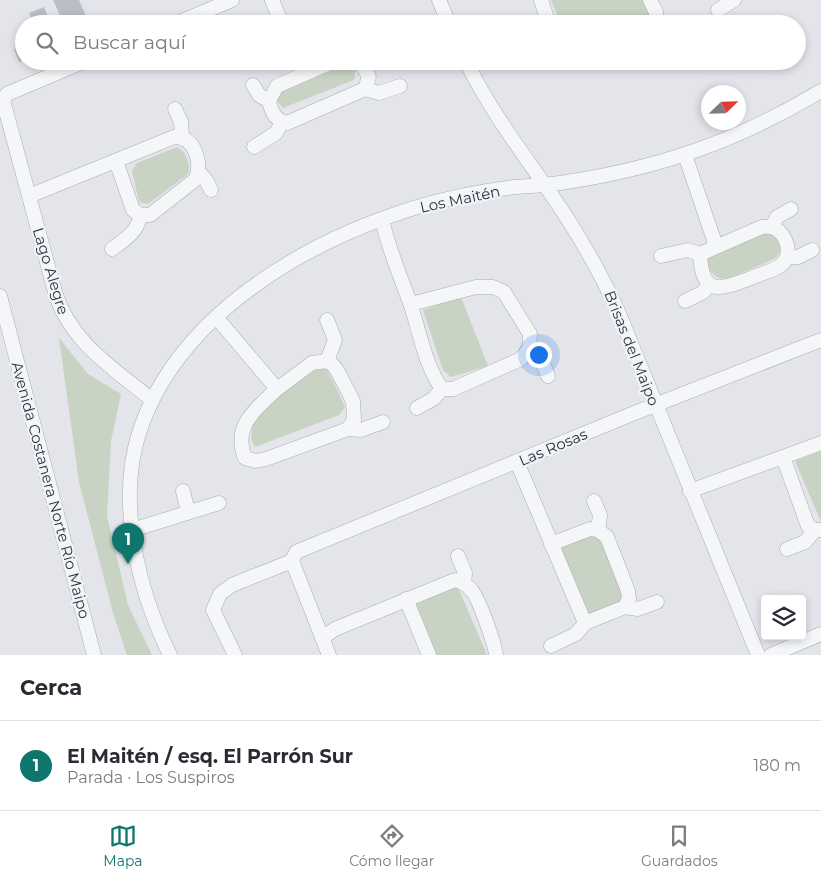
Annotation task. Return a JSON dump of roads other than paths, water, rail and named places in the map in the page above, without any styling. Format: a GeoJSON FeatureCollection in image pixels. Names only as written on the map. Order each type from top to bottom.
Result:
{"type":"FeatureCollection","features":[{"type":"Feature","properties":{"kind":"street"},"geometry":{"type":"LineString","coordinates":[[196,15],[232,0]]}},
{"type":"Feature","properties":{"kind":"street"},"geometry":{"type":"LineString","coordinates":[[272,0],[278,15]]}},
{"type":"Feature","properties":{"kind":"street"},"geometry":{"type":"LineString","coordinates":[[439,0],[445,15]]}},
{"type":"Feature","properties":{"kind":"street"},"geometry":{"type":"LineString","coordinates":[[541,0],[546,15]]}},
{"type":"Feature","properties":{"kind":"street"},"geometry":{"type":"LineString","coordinates":[[650,0],[656,15]]}},
{"type":"Feature","properties":{"kind":"street"},"geometry":{"type":"LineString","coordinates":[[718,10],[734,0]]}},
{"type":"Feature","properties":{"kind":"street","name":"Lago Alegre"},"geometry":{"type":"LineString","coordinates":[[64,70],[7,94],[4,97],[4,104],[55,292],[65,318],[85,344],[152,400]]}},
{"type":"Feature","properties":{"kind":"street"},"geometry":{"type":"LineString","coordinates":[[301,70],[303,74]]}},
{"type":"Feature","properties":{"kind":"street"},"geometry":{"type":"LineString","coordinates":[[313,70],[277,86],[269,101],[272,113],[282,122],[287,123],[365,89],[379,93],[400,86]]}},
{"type":"Feature","properties":{"kind":"street"},"geometry":{"type":"LineString","coordinates":[[365,70],[369,77],[365,89]]}},
{"type":"Feature","properties":{"kind":"street","name":"Brisas del Maipo"},"geometry":{"type":"LineString","coordinates":[[471,70],[488,101],[545,185],[603,280],[620,316],[758,655]]}},
{"type":"Feature","properties":{"kind":"street"},"geometry":{"type":"LineString","coordinates":[[254,85],[259,95],[269,101]]}},
{"type":"Feature","properties":{"kind":"street","name":"Los Maitén"},"geometry":{"type":"LineString","coordinates":[[170,655],[146,598],[137,559],[130,505],[132,469],[139,432],[152,400],[181,354],[216,317],[245,294],[300,257],[354,230],[382,219],[439,201],[477,193],[545,185],[634,170],[685,155],[755,127],[821,91]]}},
{"type":"Feature","properties":{"kind":"street"},"geometry":{"type":"LineString","coordinates":[[175,109],[181,122],[182,137]]}},
{"type":"Feature","properties":{"kind":"street"},"geometry":{"type":"LineString","coordinates":[[254,146],[276,133],[282,122]]}},
{"type":"Feature","properties":{"kind":"street"},"geometry":{"type":"LineString","coordinates":[[29,196],[174,137],[182,137],[190,142],[199,163],[199,172],[196,179],[150,215],[141,215],[133,210],[116,161]]}},
{"type":"Feature","properties":{"kind":"street"},"geometry":{"type":"LineString","coordinates":[[685,155],[716,246]]}},
{"type":"Feature","properties":{"kind":"street"},"geometry":{"type":"LineString","coordinates":[[199,172],[211,190]]}},
{"type":"Feature","properties":{"kind":"street"},"geometry":{"type":"LineString","coordinates":[[772,227],[777,217],[791,209]]}},
{"type":"Feature","properties":{"kind":"street"},"geometry":{"type":"LineString","coordinates":[[112,249],[133,233],[141,215]]}},
{"type":"Feature","properties":{"kind":"street"},"geometry":{"type":"LineString","coordinates":[[382,219],[387,242],[410,304],[425,353],[434,378],[442,389]]}},
{"type":"Feature","properties":{"kind":"street"},"geometry":{"type":"LineString","coordinates":[[661,256],[688,250],[700,254],[762,227],[772,227],[782,234],[787,245],[787,257],[780,266],[728,287],[719,288],[710,285],[703,276],[700,254]]}},
{"type":"Feature","properties":{"kind":"street"},"geometry":{"type":"LineString","coordinates":[[787,257],[798,257],[812,250]]}},
{"type":"Feature","properties":{"kind":"street"},"geometry":{"type":"LineString","coordinates":[[685,301],[702,294],[710,285]]}},
{"type":"Feature","properties":{"kind":"street"},"geometry":{"type":"LineString","coordinates":[[410,304],[476,287],[493,287],[504,292],[530,334],[529,349],[521,359],[453,389],[442,389],[429,403],[417,408]]}},
{"type":"Feature","properties":{"kind":"street","name":"Avenida Costanera Norte Río Maipo"},"geometry":{"type":"LineString","coordinates":[[0,296],[94,655]]}},
{"type":"Feature","properties":{"kind":"street"},"geometry":{"type":"LineString","coordinates":[[216,317],[277,389]]}},
{"type":"Feature","properties":{"kind":"street"},"geometry":{"type":"LineString","coordinates":[[326,361],[335,340],[327,320]]}},
{"type":"Feature","properties":{"kind":"street","name":"Las Rosas"},"geometry":{"type":"LineString","coordinates":[[236,655],[213,610],[220,594],[232,585],[292,561],[296,552],[656,405],[821,340]]}},
{"type":"Feature","properties":{"kind":"street"},"geometry":{"type":"LineString","coordinates":[[529,349],[542,364],[548,376]]}},
{"type":"Feature","properties":{"kind":"street"},"geometry":{"type":"LineString","coordinates":[[348,429],[354,420],[354,401],[338,370],[326,361],[312,363],[277,389],[245,422],[240,438],[241,449],[245,458],[256,461],[348,429],[362,430],[383,422]]}},
{"type":"Feature","properties":{"kind":"street"},"geometry":{"type":"LineString","coordinates":[[690,491],[821,443]]}},
{"type":"Feature","properties":{"kind":"street"},"geometry":{"type":"LineString","coordinates":[[782,457],[808,526],[818,530],[805,542],[787,549]]}},
{"type":"Feature","properties":{"kind":"street"},"geometry":{"type":"LineString","coordinates":[[517,462],[585,624]]}},
{"type":"Feature","properties":{"kind":"street"},"geometry":{"type":"LineString","coordinates":[[183,491],[188,512]]}},
{"type":"Feature","properties":{"kind":"street"},"geometry":{"type":"LineString","coordinates":[[594,501],[600,515],[598,530]]}},
{"type":"Feature","properties":{"kind":"street"},"geometry":{"type":"LineString","coordinates":[[132,530],[219,503]]}},
{"type":"Feature","properties":{"kind":"street"},"geometry":{"type":"LineString","coordinates":[[551,544],[590,529],[598,530],[607,537],[628,591],[629,599],[625,607]]}},
{"type":"Feature","properties":{"kind":"street"},"geometry":{"type":"LineString","coordinates":[[458,556],[465,573],[464,583]]}},
{"type":"Feature","properties":{"kind":"street"},"geometry":{"type":"LineString","coordinates":[[292,561],[329,655]]}},
{"type":"Feature","properties":{"kind":"street"},"geometry":{"type":"LineString","coordinates":[[322,638],[335,629],[455,580],[464,583],[472,591],[495,645],[496,655]]}},
{"type":"Feature","properties":{"kind":"street"},"geometry":{"type":"LineString","coordinates":[[406,599],[429,655]]}},
{"type":"Feature","properties":{"kind":"street"},"geometry":{"type":"LineString","coordinates":[[551,646],[576,634],[585,624],[625,607],[638,609],[657,602]]}},
{"type":"Feature","properties":{"kind":"street"},"geometry":{"type":"LineString","coordinates":[[771,655],[821,634]]}},
{"type":"Feature","properties":{"kind":"place","name":"El Maitén / esq. El Parrón Sur"},"geometry":{"type":"Point","coordinates":[128,564]}}]}
